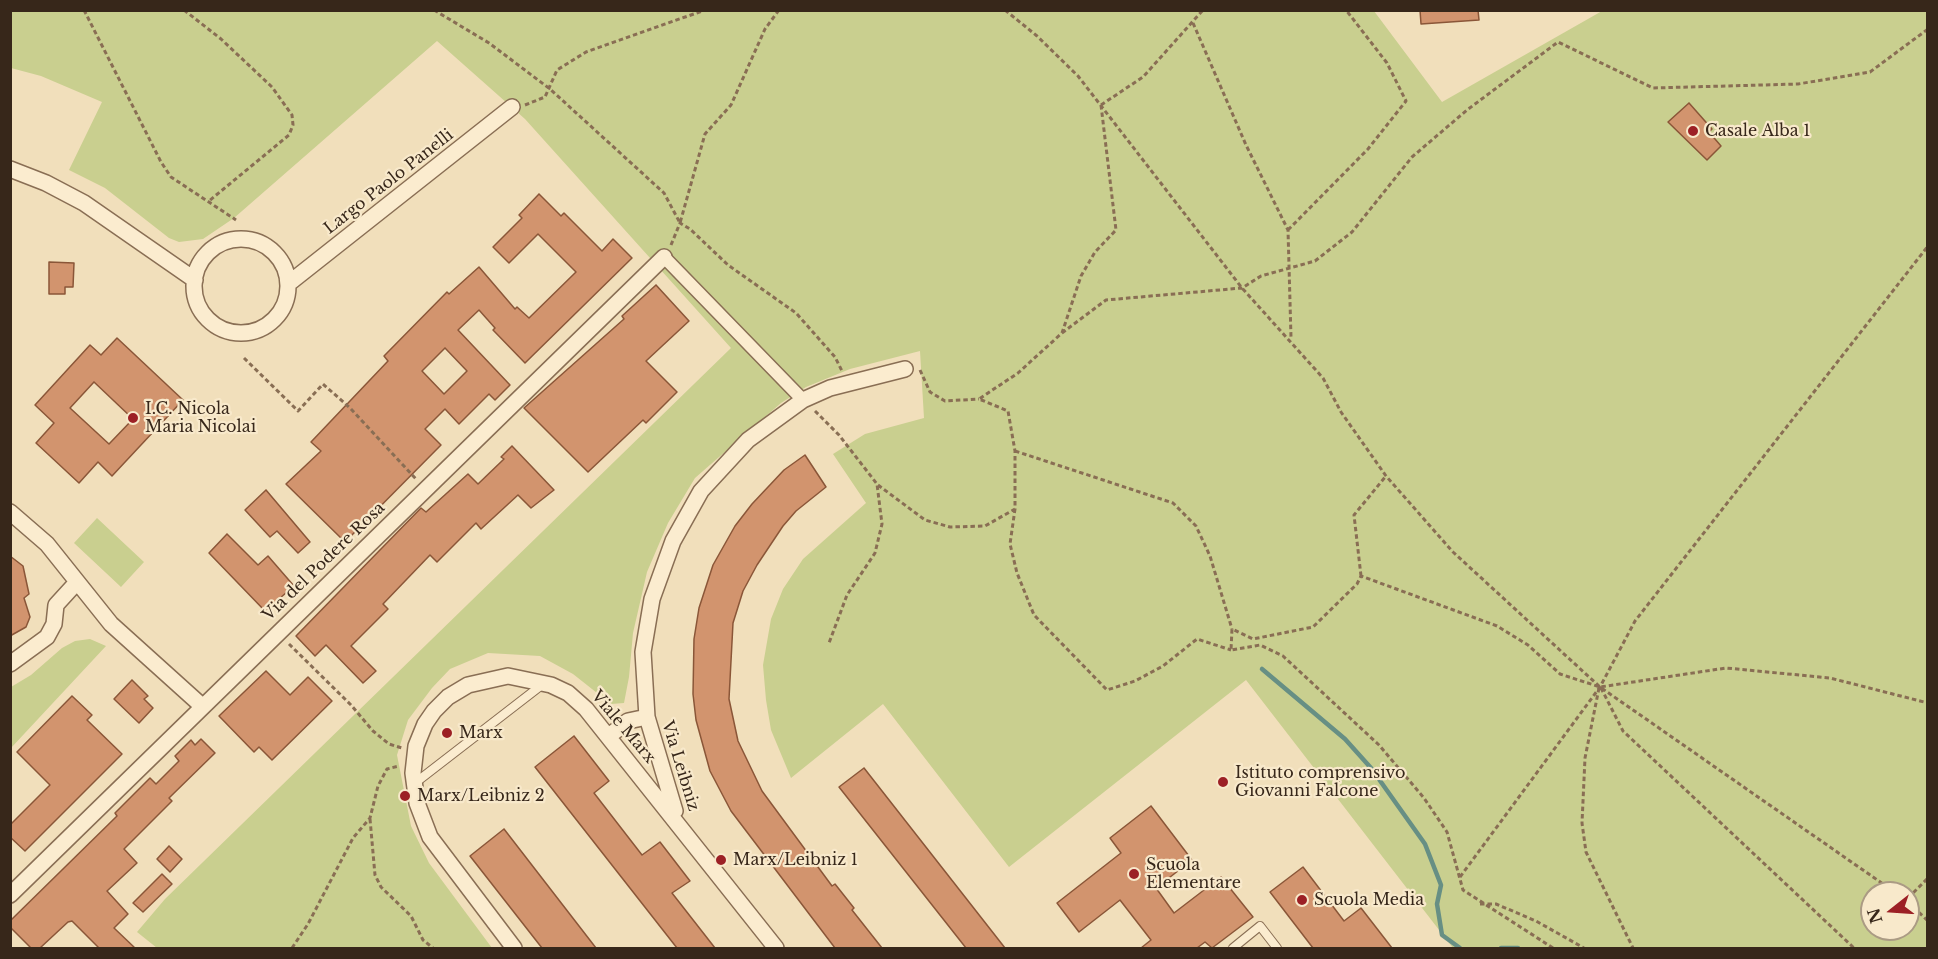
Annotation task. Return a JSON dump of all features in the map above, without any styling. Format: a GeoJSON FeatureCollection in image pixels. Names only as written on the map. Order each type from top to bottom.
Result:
{"type":"FeatureCollection","features":[{"type":"Feature","properties":{"kind":"street","name":"Largo Paolo Panelli"},"geometry":{"type":"LineString","coordinates":[[288,284],[512,107]]}},
{"type":"Feature","properties":{"kind":"street"},"geometry":{"type":"LineString","coordinates":[[10,169],[46,183],[84,203],[195,279]]}},
{"type":"Feature","properties":{"kind":"street"},"geometry":{"type":"LineString","coordinates":[[236,239],[251,240],[271,251],[285,269],[288,284],[286,300],[280,314],[268,325],[254,332],[239,333],[224,330],[206,316],[195,295],[195,279],[199,265],[208,252],[221,243],[236,239]]}},
{"type":"Feature","properties":{"kind":"street"},"geometry":{"type":"LineString","coordinates":[[663,257],[803,400]]}},
{"type":"Feature","properties":{"kind":"street","name":"Via del Podere Rosa"},"geometry":{"type":"LineString","coordinates":[[10,895],[663,257]]}},
{"type":"Feature","properties":{"kind":"street","name":"Via Leibniz"},"geometry":{"type":"LineString","coordinates":[[680,825],[656,755],[647,717],[643,670],[646,627],[654,591],[672,541],[696,499],[724,464],[765,426],[803,400],[848,384],[904,369]]}},
{"type":"Feature","properties":{"kind":"street"},"geometry":{"type":"LineString","coordinates":[[10,512],[47,544],[111,624],[202,706]]}},
{"type":"Feature","properties":{"kind":"street"},"geometry":{"type":"LineString","coordinates":[[10,664],[47,637],[54,624],[56,605],[77,582]]}},
{"type":"Feature","properties":{"kind":"street","name":"Viale Marx"},"geometry":{"type":"LineString","coordinates":[[514,948],[430,837],[418,810],[413,784],[413,757],[425,724],[434,711],[468,685],[508,676],[545,683],[574,698],[609,736],[776,948]]}},
{"type":"Feature","properties":{"kind":"street","name":"Via Leibniz"},"geometry":{"type":"LineString","coordinates":[[609,736],[628,721],[647,717]]}},
{"type":"Feature","properties":{"kind":"lane"},"geometry":{"type":"LineString","coordinates":[[413,784],[545,683]]}},
{"type":"Feature","properties":{"kind":"lane"},"geometry":{"type":"LineString","coordinates":[[1233,948],[1260,926],[1277,948]]}},
{"type":"Feature","properties":{"kind":"path"},"geometry":{"type":"LineString","coordinates":[[84,10],[161,162],[171,177],[236,220]]}},
{"type":"Feature","properties":{"kind":"path"},"geometry":{"type":"LineString","coordinates":[[184,10],[221,39],[272,87],[292,115],[293,125],[289,135],[208,201]]}},
{"type":"Feature","properties":{"kind":"path"},"geometry":{"type":"LineString","coordinates":[[434,10],[489,43],[550,89],[664,193],[680,223],[728,266],[796,313],[835,357],[848,384]]}},
{"type":"Feature","properties":{"kind":"path"},"geometry":{"type":"LineString","coordinates":[[512,107],[534,103],[545,97],[557,70],[586,52],[705,10]]}},
{"type":"Feature","properties":{"kind":"path"},"geometry":{"type":"LineString","coordinates":[[663,257],[680,223],[705,134],[731,105],[765,29],[779,10]]}},
{"type":"Feature","properties":{"kind":"path"},"geometry":{"type":"LineString","coordinates":[[1005,10],[1037,36],[1078,76],[1242,288],[1323,378],[1341,412],[1386,476],[1453,552],[1600,687],[1879,881]]}},
{"type":"Feature","properties":{"kind":"path"},"geometry":{"type":"LineString","coordinates":[[1101,105],[1143,77],[1203,10]]}},
{"type":"Feature","properties":{"kind":"path"},"geometry":{"type":"LineString","coordinates":[[1288,230],[1368,149],[1406,101],[1387,63],[1346,10]]}},
{"type":"Feature","properties":{"kind":"path"},"geometry":{"type":"LineString","coordinates":[[1193,23],[1246,145],[1288,230],[1291,340]]}},
{"type":"Feature","properties":{"kind":"path"},"geometry":{"type":"LineString","coordinates":[[979,399],[1018,373],[1062,333],[1106,300],[1242,288],[1262,276],[1315,261],[1352,232],[1412,157],[1475,104],[1558,42],[1653,88],[1798,84],[1870,72],[1928,29]]}},
{"type":"Feature","properties":{"kind":"path"},"geometry":{"type":"LineString","coordinates":[[1062,333],[1081,276],[1095,252],[1116,230],[1101,105]]}},
{"type":"Feature","properties":{"kind":"path"},"geometry":{"type":"LineString","coordinates":[[1460,877],[1600,687],[1635,621],[1928,246]]}},
{"type":"Feature","properties":{"kind":"path"},"geometry":{"type":"LineString","coordinates":[[244,358],[298,411],[323,384],[350,408],[425,489]]}},
{"type":"Feature","properties":{"kind":"path"},"geometry":{"type":"LineString","coordinates":[[904,369],[919,367],[930,392],[945,401],[979,399],[1008,411],[1015,451],[1015,509],[1010,544],[1017,573],[1034,615],[1107,690],[1135,681],[1163,666],[1197,639],[1231,651],[1260,645],[1283,656],[1378,745],[1424,798],[1447,832],[1462,890],[1479,903],[1553,948]]}},
{"type":"Feature","properties":{"kind":"path"},"geometry":{"type":"LineString","coordinates":[[803,400],[839,435],[877,484],[925,520],[950,527],[985,526],[1015,509]]}},
{"type":"Feature","properties":{"kind":"path"},"geometry":{"type":"LineString","coordinates":[[1015,451],[1173,503],[1196,526],[1206,546],[1233,629],[1231,651]]}},
{"type":"Feature","properties":{"kind":"path"},"geometry":{"type":"LineString","coordinates":[[1233,629],[1253,639],[1313,627],[1357,584],[1362,576],[1354,515],[1386,476]]}},
{"type":"Feature","properties":{"kind":"path"},"geometry":{"type":"LineString","coordinates":[[829,643],[848,595],[875,553],[882,524],[877,484]]}},
{"type":"Feature","properties":{"kind":"path"},"geometry":{"type":"LineString","coordinates":[[1362,576],[1497,626],[1528,645],[1560,674],[1600,687],[1726,668],[1830,678],[1928,703]]}},
{"type":"Feature","properties":{"kind":"path"},"geometry":{"type":"LineString","coordinates":[[277,633],[388,744],[413,757]]}},
{"type":"Feature","properties":{"kind":"path"},"geometry":{"type":"LineString","coordinates":[[1600,687],[1585,758],[1582,823],[1586,852],[1633,948]]}},
{"type":"Feature","properties":{"kind":"path"},"geometry":{"type":"LineString","coordinates":[[1600,687],[1623,731],[1854,948]]}},
{"type":"Feature","properties":{"kind":"path"},"geometry":{"type":"LineString","coordinates":[[413,757],[387,769],[378,786],[370,818],[375,875],[381,887],[411,916],[423,940],[433,948]]}},
{"type":"Feature","properties":{"kind":"path"},"geometry":{"type":"LineString","coordinates":[[292,948],[308,924],[353,838],[370,818]]}},
{"type":"Feature","properties":{"kind":"path"},"geometry":{"type":"LineString","coordinates":[[1479,903],[1496,904],[1536,921],[1584,948]]}},
{"type":"Feature","properties":{"kind":"green space"},"geometry":{"type":"Polygon","coordinates":[[[10,11],[1374,11],[1442,102],[1602,11],[1927,11],[1927,948],[1453,948],[1246,680],[1009,867],[883,704],[791,778],[771,730],[766,700],[763,665],[771,619],[783,589],[803,559],[866,503],[833,454],[865,434],[924,418],[920,351],[850,369],[806,387],[781,403],[695,478],[668,523],[647,572],[633,633],[624,703],[611,704],[573,674],[540,656],[488,653],[450,669],[432,688],[408,720],[397,755],[411,826],[429,863],[492,948],[157,948],[137,932],[165,899],[731,348],[525,119],[437,41],[234,218],[203,239],[179,242],[169,238],[105,188],[69,170],[102,102],[41,76],[11,68],[10,11]]]}},
{"type":"Feature","properties":{"kind":"green space"},"geometry":{"type":"Polygon","coordinates":[[[97,518],[144,562],[121,587],[74,543],[97,518]]]}},
{"type":"Feature","properties":{"kind":"green space"},"geometry":{"type":"Polygon","coordinates":[[[90,639],[106,646],[11,748],[11,687],[31,675],[62,648],[75,641],[90,639]]]}},
{"type":"Feature","properties":{"kind":"building"},"geometry":{"type":"Polygon","coordinates":[[[1420,10],[1478,10],[1479,20],[1421,24],[1420,10]]]}},
{"type":"Feature","properties":{"kind":"building","name":"Casale Alba 1"},"geometry":{"type":"Polygon","coordinates":[[[1689,103],[1712,129],[1709,132],[1721,146],[1707,160],[1668,122],[1689,103]]]}},
{"type":"Feature","properties":{"kind":"building"},"geometry":{"type":"Polygon","coordinates":[[[539,194],[561,216],[564,213],[602,251],[613,239],[632,258],[525,363],[493,330],[495,328],[479,310],[458,330],[510,385],[495,400],[489,394],[459,424],[445,409],[425,429],[441,445],[345,542],[286,484],[321,451],[311,442],[388,361],[384,356],[447,292],[449,294],[479,267],[515,309],[517,307],[529,318],[576,272],[538,234],[509,263],[493,247],[522,218],[519,215],[539,194]],[[445,348],[422,371],[444,394],[467,371],[445,348]]]}},
{"type":"Feature","properties":{"kind":"building"},"geometry":{"type":"Polygon","coordinates":[[[49,262],[74,263],[73,287],[65,287],[65,294],[49,294],[49,262]]]}},
{"type":"Feature","properties":{"kind":"building"},"geometry":{"type":"Polygon","coordinates":[[[656,285],[689,321],[646,361],[677,392],[646,423],[643,420],[588,472],[524,408],[624,319],[622,316],[656,285]]]}},
{"type":"Feature","properties":{"kind":"building"},"geometry":{"type":"Polygon","coordinates":[[[117,338],[183,400],[112,476],[98,462],[79,483],[36,443],[54,423],[35,405],[90,345],[101,355],[117,338]],[[94,382],[70,408],[109,444],[133,419],[94,382]]]}},
{"type":"Feature","properties":{"kind":"building"},"geometry":{"type":"Polygon","coordinates":[[[512,446],[554,490],[531,508],[518,495],[481,529],[476,523],[437,562],[430,555],[383,604],[388,609],[351,646],[376,671],[363,683],[326,645],[315,656],[296,636],[421,508],[426,512],[468,474],[478,484],[504,459],[501,457],[512,446]]]}},
{"type":"Feature","properties":{"kind":"building"},"geometry":{"type":"Polygon","coordinates":[[[805,455],[826,487],[796,511],[783,526],[743,591],[733,623],[729,699],[738,741],[762,791],[832,886],[835,884],[882,948],[835,948],[731,811],[710,771],[696,720],[693,694],[694,639],[699,608],[713,565],[735,526],[752,504],[784,470],[805,455]]]}},
{"type":"Feature","properties":{"kind":"building"},"geometry":{"type":"Polygon","coordinates":[[[266,490],[310,542],[298,553],[277,531],[270,537],[245,510],[266,490]]]}},
{"type":"Feature","properties":{"kind":"building"},"geometry":{"type":"Polygon","coordinates":[[[227,534],[258,565],[268,556],[294,586],[265,611],[209,553],[227,534]]]}},
{"type":"Feature","properties":{"kind":"building"},"geometry":{"type":"Polygon","coordinates":[[[10,556],[23,566],[29,594],[24,598],[30,617],[26,627],[10,636],[10,556]]]}},
{"type":"Feature","properties":{"kind":"building"},"geometry":{"type":"Polygon","coordinates":[[[266,671],[290,695],[308,677],[332,701],[272,760],[259,747],[254,752],[219,716],[266,671]]]}},
{"type":"Feature","properties":{"kind":"building"},"geometry":{"type":"Polygon","coordinates":[[[132,680],[148,696],[144,699],[153,708],[139,723],[114,699],[132,680]]]}},
{"type":"Feature","properties":{"kind":"building"},"geometry":{"type":"Polygon","coordinates":[[[72,696],[92,715],[87,720],[122,754],[25,851],[10,837],[10,825],[50,785],[17,752],[72,696]]]}},
{"type":"Feature","properties":{"kind":"building"},"geometry":{"type":"Polygon","coordinates":[[[574,736],[609,781],[594,793],[642,855],[660,842],[690,881],[672,893],[715,948],[677,948],[535,767],[574,736]]]}},
{"type":"Feature","properties":{"kind":"building"},"geometry":{"type":"Polygon","coordinates":[[[201,739],[215,753],[169,798],[172,801],[124,849],[137,863],[107,891],[128,914],[114,928],[135,948],[99,948],[72,921],[68,922],[40,948],[31,948],[10,927],[10,921],[117,816],[115,813],[150,778],[156,784],[179,761],[175,756],[191,740],[195,745],[201,739]]]}},
{"type":"Feature","properties":{"kind":"building"},"geometry":{"type":"Polygon","coordinates":[[[864,768],[1005,948],[966,948],[839,787],[864,768]]]}},
{"type":"Feature","properties":{"kind":"building","name":"Scuola Elementare"},"geometry":{"type":"Polygon","coordinates":[[[1151,806],[1192,860],[1156,888],[1174,913],[1221,877],[1253,917],[1212,948],[1205,942],[1197,948],[1141,948],[1151,940],[1120,900],[1079,932],[1057,903],[1121,853],[1110,838],[1151,806]]]}},
{"type":"Feature","properties":{"kind":"building"},"geometry":{"type":"Polygon","coordinates":[[[504,829],[596,948],[542,948],[470,856],[504,829]]]}},
{"type":"Feature","properties":{"kind":"building"},"geometry":{"type":"Polygon","coordinates":[[[169,846],[182,859],[170,872],[157,859],[169,846]]]}},
{"type":"Feature","properties":{"kind":"building","name":"Scuola Media"},"geometry":{"type":"Polygon","coordinates":[[[1303,867],[1344,921],[1361,908],[1392,948],[1313,948],[1270,892],[1303,867]]]}},
{"type":"Feature","properties":{"kind":"building"},"geometry":{"type":"Polygon","coordinates":[[[162,874],[172,884],[143,912],[133,903],[162,874]]]}},
{"type":"Feature","properties":{"kind":"waterway"},"geometry":{"type":"LineString","coordinates":[[1262,669],[1345,739],[1371,768],[1425,844],[1441,885],[1437,904],[1442,935],[1460,948]]}},
{"type":"Feature","properties":{"kind":"waterway"},"geometry":{"type":"LineString","coordinates":[[1501,948],[1518,948]]}},
{"type":"Feature","properties":{"kind":"place","name":"Casale Alba 1"},"geometry":{"type":"Point","coordinates":[1693,131]}},
{"type":"Feature","properties":{"kind":"place","name":"I.C. Nicola Maria Nicolai"},"geometry":{"type":"Point","coordinates":[133,418]}},
{"type":"Feature","properties":{"kind":"place","name":"Marx"},"geometry":{"type":"Point","coordinates":[447,733]}},
{"type":"Feature","properties":{"kind":"place","name":"Istituto comprensivo Giovanni Falcone"},"geometry":{"type":"Point","coordinates":[1223,782]}},
{"type":"Feature","properties":{"kind":"place","name":"Marx/Leibniz 2"},"geometry":{"type":"Point","coordinates":[405,796]}},
{"type":"Feature","properties":{"kind":"place","name":"Marx/Leibniz 1"},"geometry":{"type":"Point","coordinates":[721,860]}},
{"type":"Feature","properties":{"kind":"place","name":"Scuola Elementare"},"geometry":{"type":"Point","coordinates":[1134,874]}},
{"type":"Feature","properties":{"kind":"place","name":"Scuola Media"},"geometry":{"type":"Point","coordinates":[1302,900]}}]}
